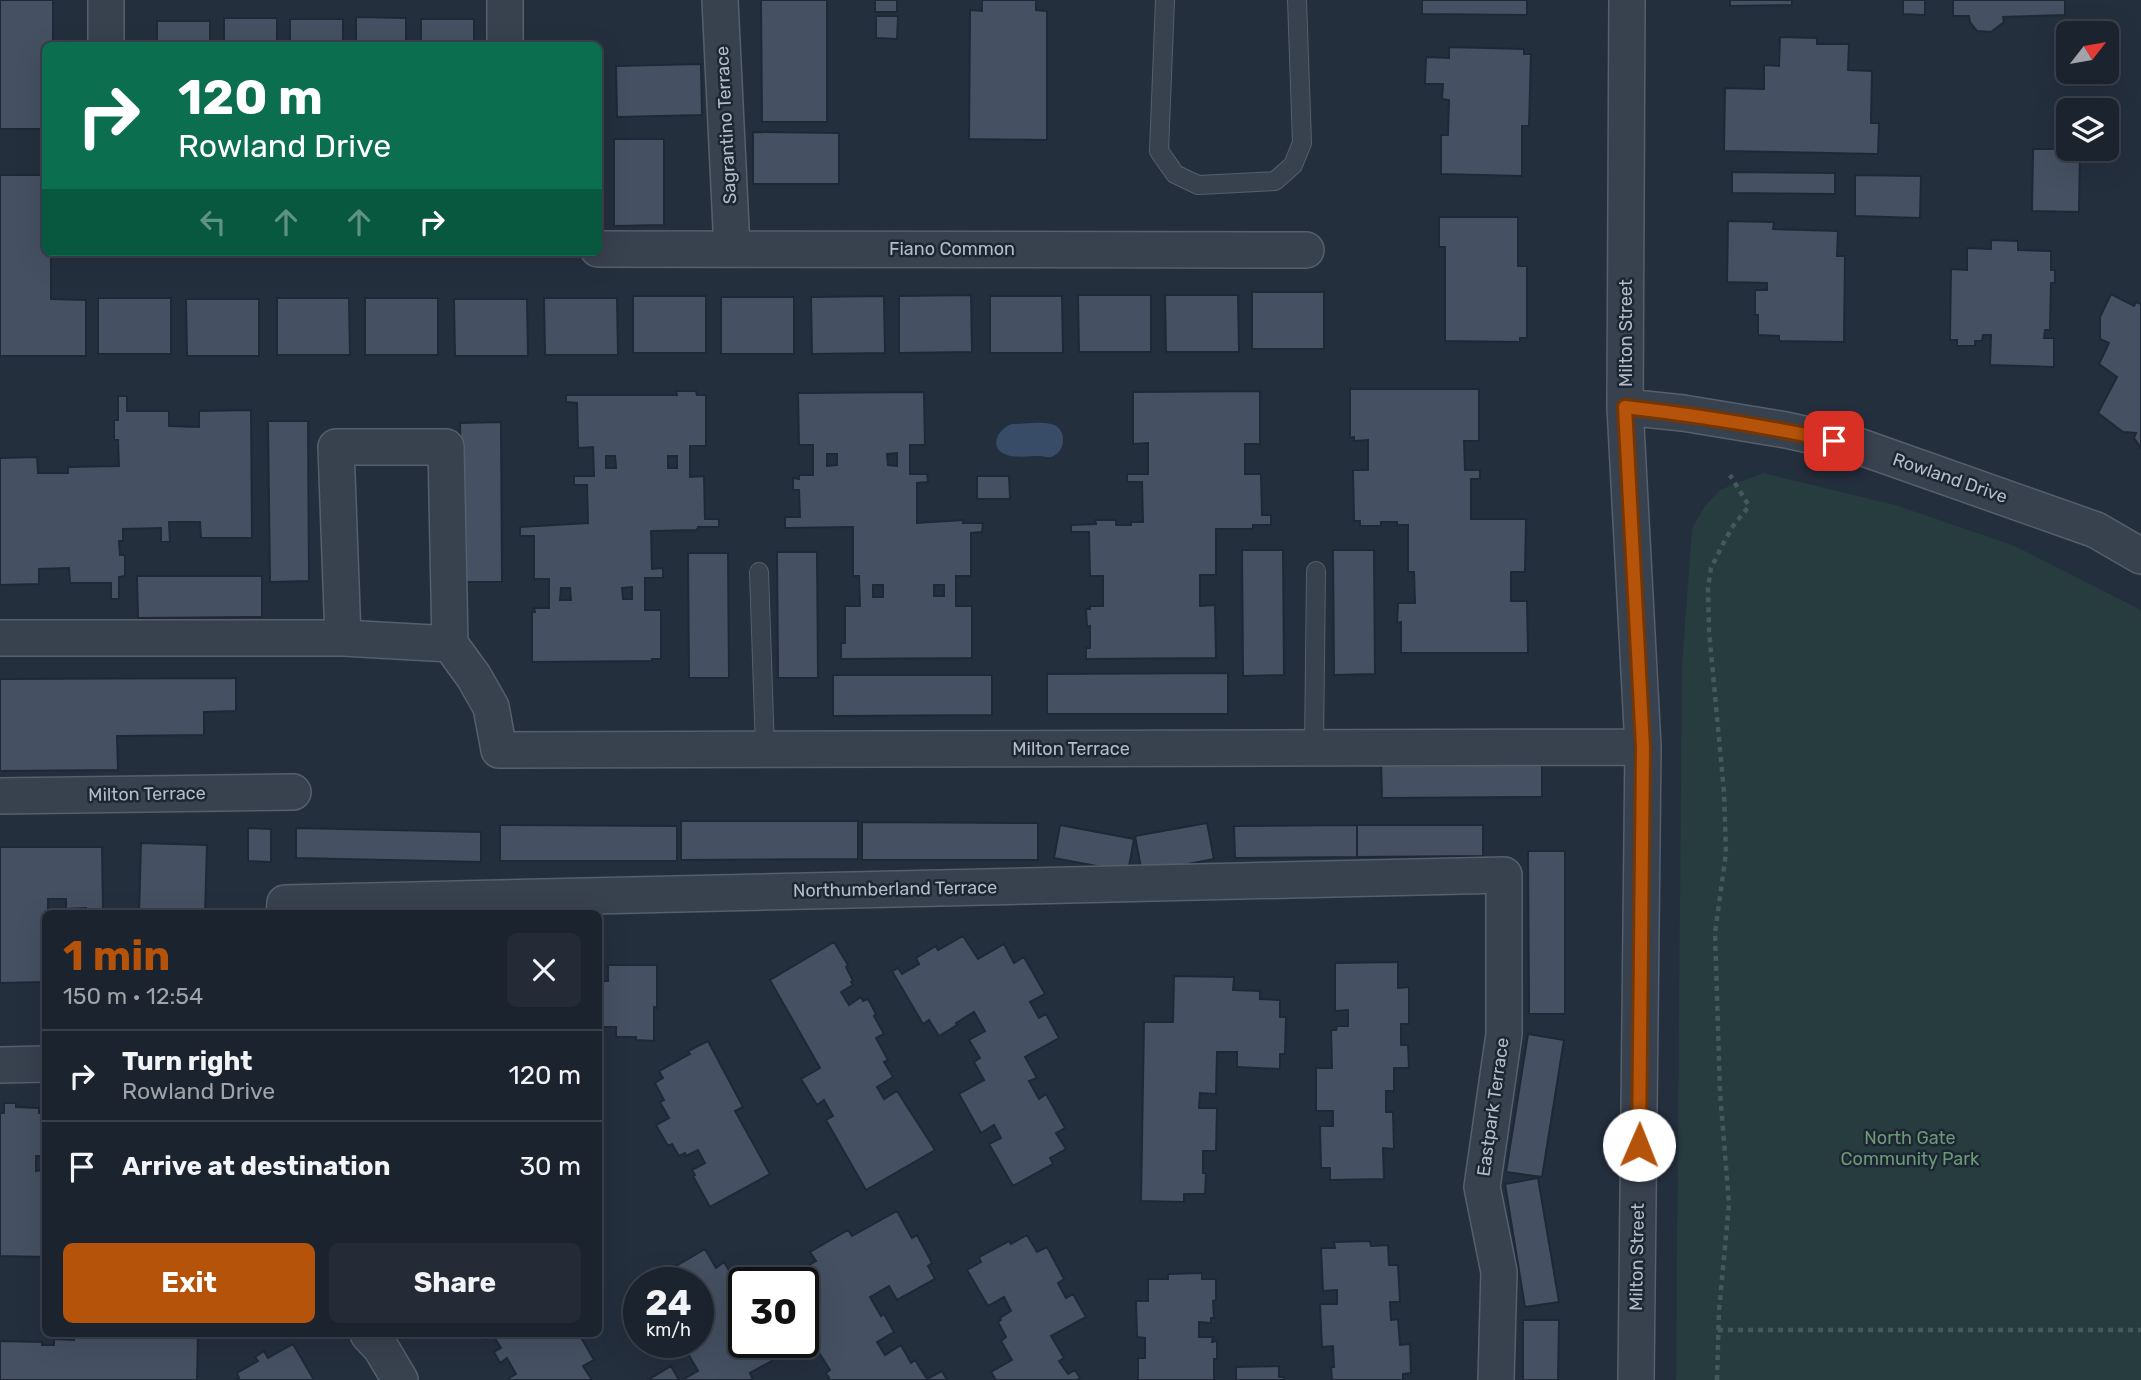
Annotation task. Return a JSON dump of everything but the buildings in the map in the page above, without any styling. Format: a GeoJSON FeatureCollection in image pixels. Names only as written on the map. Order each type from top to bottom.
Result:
{"type":"FeatureCollection","features":[{"type":"Feature","properties":{"kind":"street"},"geometry":{"type":"LineString","coordinates":[[106,0],[106,42]]}},
{"type":"Feature","properties":{"kind":"street"},"geometry":{"type":"LineString","coordinates":[[505,0],[505,42]]}},
{"type":"Feature","properties":{"kind":"street","name":"Sagrantino Terrace"},"geometry":{"type":"LineString","coordinates":[[720,0],[732,249]]}},
{"type":"Feature","properties":{"kind":"street","name":"Milton Street"},"geometry":{"type":"LineString","coordinates":[[1627,0],[1625,407],[1643,747],[1636,1380]]}},
{"type":"Feature","properties":{"kind":"street","name":"Fiano Common"},"geometry":{"type":"LineString","coordinates":[[602,249],[1306,250]]}},
{"type":"Feature","properties":{"kind":"street","name":"Rowland Drive"},"geometry":{"type":"LineString","coordinates":[[1625,407],[1683,413],[1773,428],[1858,446],[2096,530],[2141,556]]}},
{"type":"Feature","properties":{"kind":"street"},"geometry":{"type":"LineString","coordinates":[[12,638],[343,638],[450,643],[446,447],[336,447],[343,638]]}},
{"type":"Feature","properties":{"kind":"street","name":"Milton Terrace"},"geometry":{"type":"LineString","coordinates":[[450,643],[491,707],[499,750],[1643,747]]}},
{"type":"Feature","properties":{"kind":"street","name":"Milton Terrace"},"geometry":{"type":"LineString","coordinates":[[0,796],[293,792]]}},
{"type":"Feature","properties":{"kind":"street","name":"Northumberland Terrace"},"geometry":{"type":"LineString","coordinates":[[285,909],[1504,875]]}},
{"type":"Feature","properties":{"kind":"street","name":"Eastpark Terrace"},"geometry":{"type":"LineString","coordinates":[[1496,1380],[1499,1272],[1482,1187],[1504,1034],[1504,875]]}},
{"type":"Feature","properties":{"kind":"street"},"geometry":{"type":"LineString","coordinates":[[0,1065],[42,1064]]}},
{"type":"Feature","properties":{"kind":"street"},"geometry":{"type":"LineString","coordinates":[[371,1337],[381,1348],[400,1380]]}},
{"type":"Feature","properties":{"kind":"lane"},"geometry":{"type":"LineString","coordinates":[[1165,0],[1159,150],[1175,174],[1198,185],[1275,181],[1293,165],[1301,143],[1297,0]]}},
{"type":"Feature","properties":{"kind":"lane"},"geometry":{"type":"LineString","coordinates":[[1314,748],[1316,571]]}},
{"type":"Feature","properties":{"kind":"lane"},"geometry":{"type":"LineString","coordinates":[[759,572],[765,749]]}},
{"type":"Feature","properties":{"kind":"path"},"geometry":{"type":"LineString","coordinates":[[1717,1380],[1718,1330],[1729,1205],[1720,1092],[1715,933],[1726,853],[1724,792],[1709,631],[1708,588],[1712,568],[1723,544],[1749,506],[1730,475]]}},
{"type":"Feature","properties":{"kind":"path"},"geometry":{"type":"LineString","coordinates":[[1718,1330],[2141,1330]]}},
{"type":"Feature","properties":{"kind":"green space","name":"North Gate Community Park"},"geometry":{"type":"Polygon","coordinates":[[[1763,473],[1895,505],[2015,546],[2141,610],[2141,1380],[1676,1380],[1682,665],[1692,529],[1705,506],[1720,490],[1763,473]]]}},
{"type":"Feature","properties":{"kind":"water"},"geometry":{"type":"Polygon","coordinates":[[[1042,423],[1056,426],[1063,440],[1060,450],[1050,457],[1015,456],[1001,452],[996,444],[997,439],[1002,430],[1012,424],[1042,423]]]}},
{"type":"Feature","properties":{"kind":"route"},"geometry":{"type":"LineString","coordinates":[[1639,1145],[1643,747],[1625,407],[1683,413],[1834,441]]}}]}
